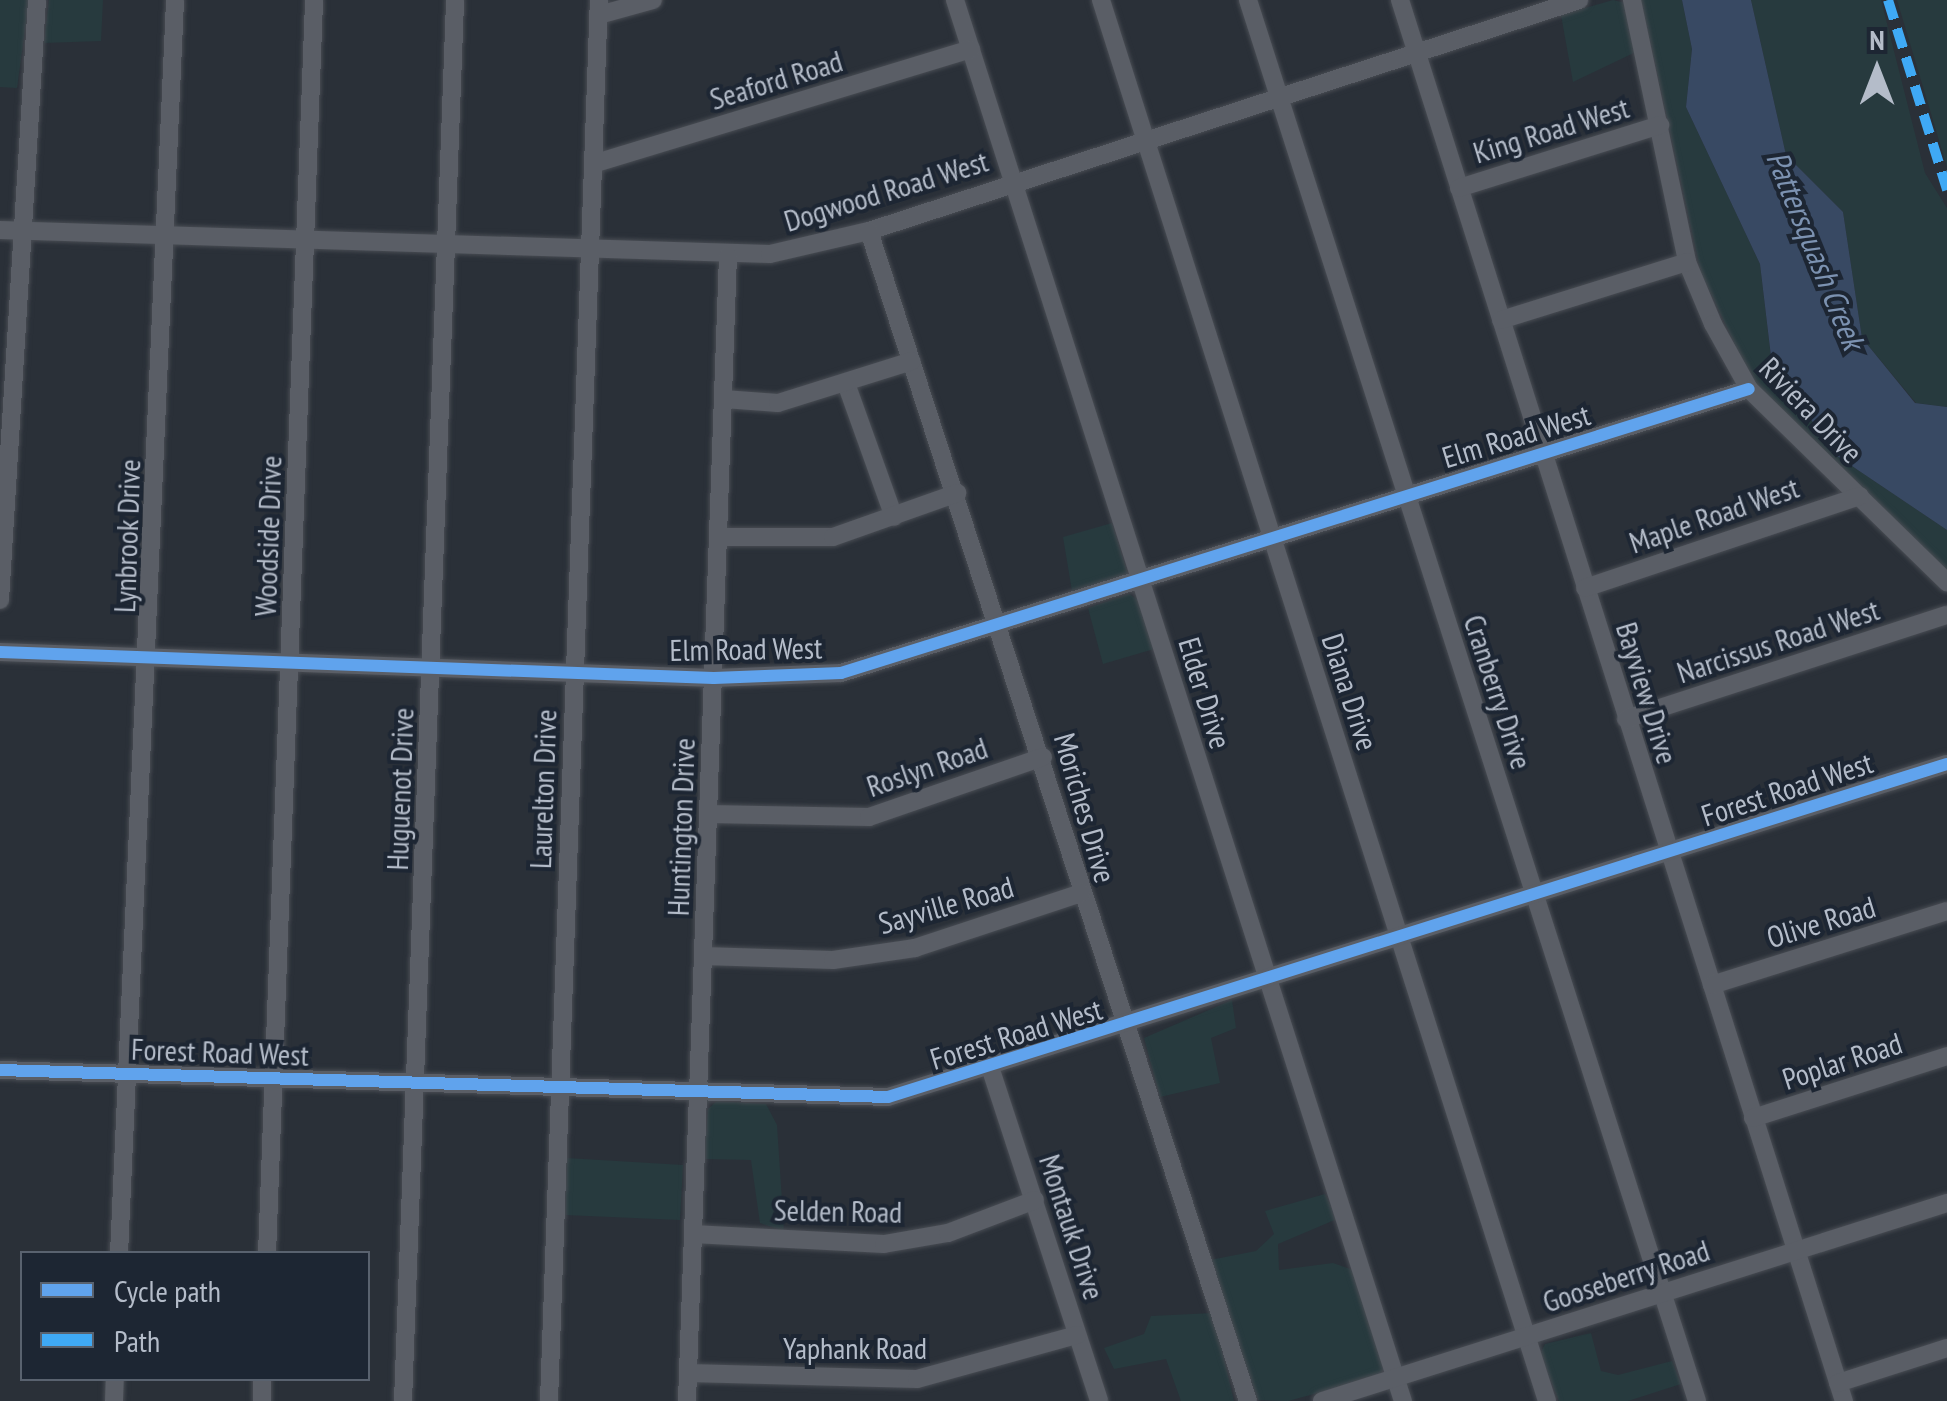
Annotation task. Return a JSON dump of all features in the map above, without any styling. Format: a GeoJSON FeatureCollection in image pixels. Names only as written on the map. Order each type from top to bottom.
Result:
{"type":"FeatureCollection","features":[{"type":"Feature","properties":{"kind":"street"},"geometry":{"type":"LineString","coordinates":[[0,600],[26,231],[37,0]]}},
{"type":"Feature","properties":{"kind":"street","name":"Lynbrook Drive"},"geometry":{"type":"LineString","coordinates":[[120,1251],[150,656],[175,0]]}},
{"type":"Feature","properties":{"kind":"street","name":"Woodside Drive"},"geometry":{"type":"LineString","coordinates":[[267,1251],[314,0]]}},
{"type":"Feature","properties":{"kind":"street","name":"Huguenot Drive"},"geometry":{"type":"LineString","coordinates":[[403,1401],[449,245],[455,0]]}},
{"type":"Feature","properties":{"kind":"street"},"geometry":{"type":"LineString","coordinates":[[599,8],[653,0]]}},
{"type":"Feature","properties":{"kind":"street","name":"Elder Drive"},"geometry":{"type":"LineString","coordinates":[[956,0],[1404,1401]]}},
{"type":"Feature","properties":{"kind":"street","name":"Diana Drive"},"geometry":{"type":"LineString","coordinates":[[1101,0],[1547,1401]]}},
{"type":"Feature","properties":{"kind":"street","name":"Cranberry Drive"},"geometry":{"type":"LineString","coordinates":[[1248,0],[1697,1401]]}},
{"type":"Feature","properties":{"kind":"street","name":"Bayview Drive"},"geometry":{"type":"LineString","coordinates":[[1400,0],[1841,1392]]}},
{"type":"Feature","properties":{"kind":"street","name":"Dogwood Road West"},"geometry":{"type":"LineString","coordinates":[[0,230],[728,256],[869,231],[1580,0]]}},
{"type":"Feature","properties":{"kind":"street","name":"Riviera Drive"},"geometry":{"type":"LineString","coordinates":[[1632,0],[1687,262],[1749,389],[1947,582]]}},
{"type":"Feature","properties":{"kind":"street","name":"Laurelton Drive"},"geometry":{"type":"LineString","coordinates":[[550,1401],[599,8]]}},
{"type":"Feature","properties":{"kind":"street","name":"Seaford Road"},"geometry":{"type":"LineString","coordinates":[[596,163],[971,50]]}},
{"type":"Feature","properties":{"kind":"street","name":"King Road West"},"geometry":{"type":"LineString","coordinates":[[1459,188],[1660,125]]}},
{"type":"Feature","properties":{"kind":"street","name":"Moriches Drive"},"geometry":{"type":"LineString","coordinates":[[869,231],[957,492],[1081,893],[1248,1401]]}},
{"type":"Feature","properties":{"kind":"street","name":"Huntington Drive"},"geometry":{"type":"LineString","coordinates":[[687,1401],[728,256]]}},
{"type":"Feature","properties":{"kind":"street"},"geometry":{"type":"LineString","coordinates":[[1501,320],[1687,262]]}},
{"type":"Feature","properties":{"kind":"street"},"geometry":{"type":"LineString","coordinates":[[724,399],[778,403],[847,386],[912,362]]}},
{"type":"Feature","properties":{"kind":"street"},"geometry":{"type":"LineString","coordinates":[[847,386],[894,517]]}},
{"type":"Feature","properties":{"kind":"street","name":"Elm Road West"},"geometry":{"type":"LineString","coordinates":[[0,652],[714,678],[841,673],[1000,629],[1407,495],[1749,389]]}},
{"type":"Feature","properties":{"kind":"street"},"geometry":{"type":"LineString","coordinates":[[719,537],[809,541],[894,517],[957,492]]}},
{"type":"Feature","properties":{"kind":"street","name":"Maple Road West"},"geometry":{"type":"LineString","coordinates":[[1586,588],[1860,496]]}},
{"type":"Feature","properties":{"kind":"street","name":"Narcissus Road West"},"geometry":{"type":"LineString","coordinates":[[1626,719],[1947,615]]}},
{"type":"Feature","properties":{"kind":"street","name":"Roslyn Road"},"geometry":{"type":"LineString","coordinates":[[708,814],[870,818],[1042,757]]}},
{"type":"Feature","properties":{"kind":"street","name":"Forest Road West"},"geometry":{"type":"LineString","coordinates":[[0,1070],[697,1095],[888,1098],[1270,983],[1947,764]]}},
{"type":"Feature","properties":{"kind":"street","name":"Sayville Road"},"geometry":{"type":"LineString","coordinates":[[703,956],[832,960],[900,951],[1081,893]]}},
{"type":"Feature","properties":{"kind":"street","name":"Olive Road"},"geometry":{"type":"LineString","coordinates":[[1712,985],[1947,911]]}},
{"type":"Feature","properties":{"kind":"street","name":"Poplar Road"},"geometry":{"type":"LineString","coordinates":[[1752,1118],[1947,1056]]}},
{"type":"Feature","properties":{"kind":"street","name":"Montauk Drive"},"geometry":{"type":"LineString","coordinates":[[991,1070],[1099,1401]]}},
{"type":"Feature","properties":{"kind":"street","name":"Selden Road"},"geometry":{"type":"LineString","coordinates":[[693,1234],[884,1244],[948,1233],[1035,1200]]}},
{"type":"Feature","properties":{"kind":"street","name":"Gooseberry Road"},"geometry":{"type":"LineString","coordinates":[[1322,1401],[1947,1203]]}},
{"type":"Feature","properties":{"kind":"street","name":"Yaphank Road"},"geometry":{"type":"LineString","coordinates":[[688,1372],[916,1379],[1078,1335]]}},
{"type":"Feature","properties":{"kind":"street"},"geometry":{"type":"LineString","coordinates":[[1841,1392],[1947,1348]]}},
{"type":"Feature","properties":{"kind":"green space"},"geometry":{"type":"Polygon","coordinates":[[[0,0],[29,0],[17,88],[0,87],[0,0]]]}},
{"type":"Feature","properties":{"kind":"green space"},"geometry":{"type":"Polygon","coordinates":[[[49,0],[103,0],[101,41],[44,43],[49,0]]]}},
{"type":"Feature","properties":{"kind":"green space"},"geometry":{"type":"Polygon","coordinates":[[[1613,0],[1625,3],[1642,49],[1573,82],[1561,15],[1613,0]]]}},
{"type":"Feature","properties":{"kind":"green space"},"geometry":{"type":"Polygon","coordinates":[[[1641,0],[1682,0],[1692,49],[1686,107],[1760,264],[1772,366],[1837,456],[1947,530],[1947,572],[1806,445],[1751,378],[1701,273],[1641,0]]]}},
{"type":"Feature","properties":{"kind":"green space"},"geometry":{"type":"Polygon","coordinates":[[[1751,0],[1881,0],[1925,173],[1947,208],[1947,407],[1916,403],[1862,338],[1843,212],[1786,155],[1751,0]]]}},
{"type":"Feature","properties":{"kind":"green space"},"geometry":{"type":"Polygon","coordinates":[[[1897,0],[1947,0],[1947,167],[1897,0]]]}},
{"type":"Feature","properties":{"kind":"green space"},"geometry":{"type":"Polygon","coordinates":[[[1112,523],[1128,574],[1072,591],[1063,537],[1112,523]]]}},
{"type":"Feature","properties":{"kind":"green space"},"geometry":{"type":"Polygon","coordinates":[[[1129,594],[1144,604],[1154,649],[1103,664],[1088,608],[1129,594]]]}},
{"type":"Feature","properties":{"kind":"green space"},"geometry":{"type":"Polygon","coordinates":[[[1232,1000],[1236,1028],[1211,1038],[1220,1083],[1160,1097],[1144,1038],[1232,1000]]]}},
{"type":"Feature","properties":{"kind":"green space"},"geometry":{"type":"Polygon","coordinates":[[[717,1101],[766,1104],[777,1125],[784,1231],[760,1223],[751,1160],[704,1159],[708,1109],[717,1101]]]}},
{"type":"Feature","properties":{"kind":"green space"},"geometry":{"type":"Polygon","coordinates":[[[567,1158],[683,1165],[680,1220],[565,1215],[567,1158]]]}},
{"type":"Feature","properties":{"kind":"green space"},"geometry":{"type":"Polygon","coordinates":[[[1325,1194],[1337,1219],[1278,1244],[1279,1270],[1333,1263],[1353,1270],[1386,1367],[1377,1377],[1288,1401],[1258,1400],[1210,1260],[1256,1251],[1274,1234],[1265,1211],[1325,1194]]]}},
{"type":"Feature","properties":{"kind":"green space"},"geometry":{"type":"Polygon","coordinates":[[[1213,1313],[1234,1401],[1181,1401],[1166,1359],[1114,1369],[1104,1348],[1144,1334],[1151,1316],[1213,1313]]]}},
{"type":"Feature","properties":{"kind":"green space"},"geometry":{"type":"Polygon","coordinates":[[[1591,1333],[1601,1371],[1618,1375],[1672,1361],[1681,1384],[1628,1401],[1559,1401],[1540,1354],[1545,1344],[1591,1333]]]}},
{"type":"Feature","properties":{"kind":"water","name":"Pattersquash Creek"},"geometry":{"type":"Polygon","coordinates":[[[1682,0],[1751,0],[1786,155],[1843,212],[1862,338],[1915,403],[1947,407],[1947,530],[1837,456],[1772,365],[1760,264],[1686,107],[1692,49],[1682,0]]]}},
{"type":"Feature","properties":{"kind":"marked path"},"geometry":{"type":"LineString","coordinates":[[1888,0],[1947,190]]}},
{"type":"Feature","properties":{"kind":"cycle path"},"geometry":{"type":"LineString","coordinates":[[0,652],[714,678],[841,673],[1749,389]]}},
{"type":"Feature","properties":{"kind":"cycle path"},"geometry":{"type":"LineString","coordinates":[[0,1070],[888,1097],[1947,764]]}}]}
